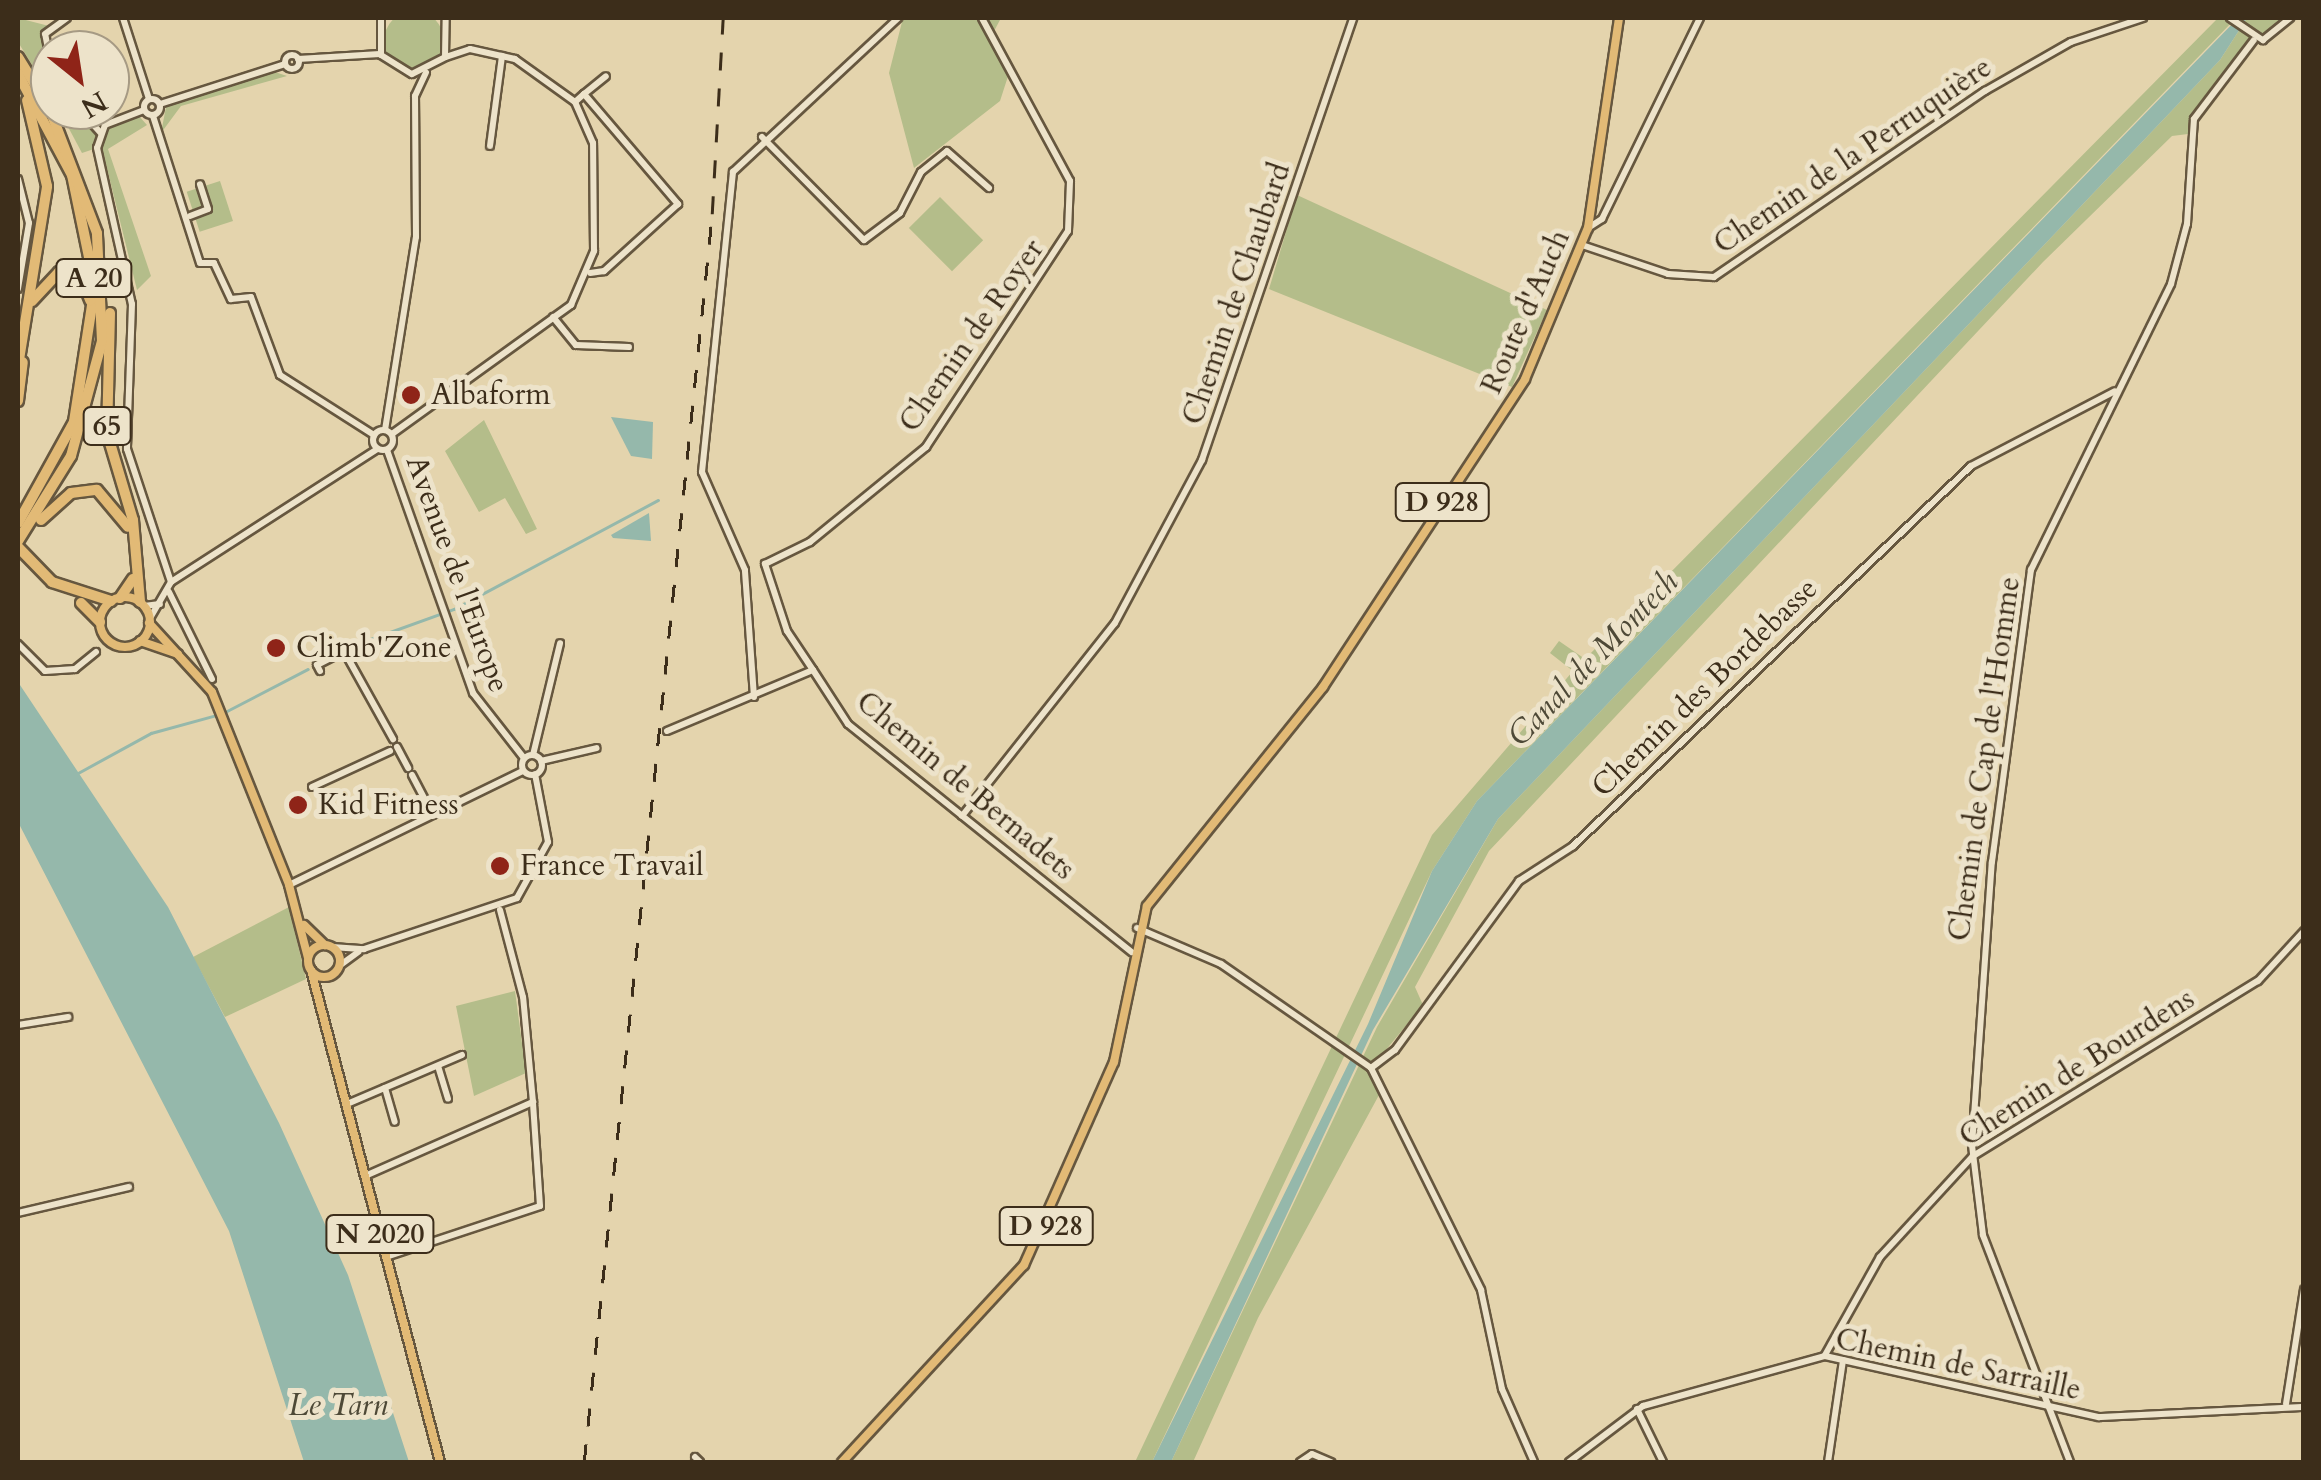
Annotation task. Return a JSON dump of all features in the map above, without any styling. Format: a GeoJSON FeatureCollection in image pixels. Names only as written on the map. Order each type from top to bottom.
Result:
{"type":"FeatureCollection","features":[{"type":"Feature","properties":{"kind":"highway","name":"A 20"},"geometry":{"type":"LineString","coordinates":[[18,74],[63,153],[86,219],[95,286],[86,383],[64,446],[20,535]]}},
{"type":"Feature","properties":{"kind":"highway"},"geometry":{"type":"LineString","coordinates":[[18,82],[47,172],[18,366]]}},
{"type":"Feature","properties":{"kind":"highway","name":"A 20"},"geometry":{"type":"LineString","coordinates":[[20,535],[89,407],[103,326],[100,247],[84,181],[60,130]]}},
{"type":"Feature","properties":{"kind":"highway","name":"65"},"geometry":{"type":"LineString","coordinates":[[100,247],[109,284],[107,433],[133,520],[142,604]]}},
{"type":"Feature","properties":{"kind":"highway","name":"65"},"geometry":{"type":"LineString","coordinates":[[18,401],[34,294],[59,272],[89,292],[86,383]]}},
{"type":"Feature","properties":{"kind":"highway","name":"65"},"geometry":{"type":"LineString","coordinates":[[20,535],[71,493],[109,496],[130,536],[132,579],[115,600]]}},
{"type":"Feature","properties":{"kind":"highway"},"geometry":{"type":"LineString","coordinates":[[20,535],[52,582],[115,600]]}},
{"type":"Feature","properties":{"kind":"highway"},"geometry":{"type":"LineString","coordinates":[[18,555],[100,622]]}},
{"type":"Feature","properties":{"kind":"main road","name":"Route d'Auch"},"geometry":{"type":"LineString","coordinates":[[1138,928],[1182,857],[1323,687],[1385,581],[1500,420],[1588,228],[1618,18]]}},
{"type":"Feature","properties":{"kind":"main road"},"geometry":{"type":"LineString","coordinates":[[190,663],[140,641],[114,644],[100,622],[115,600],[142,604],[149,621],[190,663],[218,708],[290,885],[322,1005]]}},
{"type":"Feature","properties":{"kind":"main road"},"geometry":{"type":"LineString","coordinates":[[140,641],[149,621]]}},
{"type":"Feature","properties":{"kind":"main road"},"geometry":{"type":"LineString","coordinates":[[301,921],[328,946],[336,970],[322,1005]]}},
{"type":"Feature","properties":{"kind":"main road","name":"D 928"},"geometry":{"type":"LineString","coordinates":[[842,1462],[995,1302],[1039,1239],[1114,1062],[1138,928]]}},
{"type":"Feature","properties":{"kind":"main road"},"geometry":{"type":"LineString","coordinates":[[308,958],[328,946]]}},
{"type":"Feature","properties":{"kind":"main road"},"geometry":{"type":"LineString","coordinates":[[311,970],[336,970]]}},
{"type":"Feature","properties":{"kind":"main road","name":"N 2020"},"geometry":{"type":"LineString","coordinates":[[322,1005],[440,1462]]}},
{"type":"Feature","properties":{"kind":"street"},"geometry":{"type":"LineString","coordinates":[[123,18],[149,99],[144,110],[100,132],[132,304],[127,448],[171,582],[169,592],[149,621]]}},
{"type":"Feature","properties":{"kind":"street"},"geometry":{"type":"LineString","coordinates":[[354,49],[377,30],[382,18]]}},
{"type":"Feature","properties":{"kind":"street"},"geometry":{"type":"LineString","coordinates":[[754,697],[745,570],[702,467],[732,172],[762,137],[898,18]]}},
{"type":"Feature","properties":{"kind":"street","name":"Chemin de Royer"},"geometry":{"type":"LineString","coordinates":[[813,670],[787,632],[766,564],[810,542],[926,447],[1068,232],[1070,180],[982,18]]}},
{"type":"Feature","properties":{"kind":"street","name":"Chemin de Chaubard"},"geometry":{"type":"LineString","coordinates":[[962,816],[1114,623],[1202,460],[1354,18]]}},
{"type":"Feature","properties":{"kind":"street"},"geometry":{"type":"LineString","coordinates":[[1588,228],[1602,219],[1700,18]]}},
{"type":"Feature","properties":{"kind":"street","name":"Chemin de la Perruquière"},"geometry":{"type":"LineString","coordinates":[[1582,245],[1668,274],[1714,278],[1968,101],[2071,42],[2143,18]]}},
{"type":"Feature","properties":{"kind":"street"},"geometry":{"type":"LineString","coordinates":[[2232,19],[2254,40],[2290,18]]}},
{"type":"Feature","properties":{"kind":"street"},"geometry":{"type":"LineString","coordinates":[[445,57],[451,33],[448,19]]}},
{"type":"Feature","properties":{"kind":"street"},"geometry":{"type":"LineString","coordinates":[[377,30],[382,55]]}},
{"type":"Feature","properties":{"kind":"street"},"geometry":{"type":"LineString","coordinates":[[144,110],[153,116],[200,263],[214,262],[231,299],[251,297],[280,375],[374,435],[389,432],[552,317],[590,273],[592,143],[575,102],[546,73],[470,49],[451,33]]}},
{"type":"Feature","properties":{"kind":"street","name":"Chemin de Cap de l'Homme"},"geometry":{"type":"LineString","coordinates":[[2070,1462],[1983,1235],[1974,1156],[1978,984],[2030,570],[2170,284],[2187,224],[2194,119],[2254,40]]}},
{"type":"Feature","properties":{"kind":"street"},"geometry":{"type":"LineString","coordinates":[[153,116],[160,104],[285,64],[294,68],[298,59],[354,49],[382,55],[404,72],[426,72],[445,57],[470,49]]}},
{"type":"Feature","properties":{"kind":"street"},"geometry":{"type":"LineString","coordinates":[[490,146],[502,56]]}},
{"type":"Feature","properties":{"kind":"street","name":"Avenue de l'Europe"},"geometry":{"type":"LineString","coordinates":[[404,72],[415,96],[416,236],[387,450],[479,706],[528,757],[541,762]]}},
{"type":"Feature","properties":{"kind":"street","name":"Avenue de l'Europe"},"geometry":{"type":"LineString","coordinates":[[415,96],[426,72]]}},
{"type":"Feature","properties":{"kind":"street"},"geometry":{"type":"LineString","coordinates":[[575,102],[606,76]]}},
{"type":"Feature","properties":{"kind":"street"},"geometry":{"type":"LineString","coordinates":[[584,94],[678,204],[604,271],[590,273]]}},
{"type":"Feature","properties":{"kind":"street"},"geometry":{"type":"LineString","coordinates":[[149,99],[160,104]]}},
{"type":"Feature","properties":{"kind":"street"},"geometry":{"type":"LineString","coordinates":[[762,137],[864,240],[900,213],[921,172],[948,151],[988,188]]}},
{"type":"Feature","properties":{"kind":"street"},"geometry":{"type":"LineString","coordinates":[[18,179],[29,223],[18,289]]}},
{"type":"Feature","properties":{"kind":"street"},"geometry":{"type":"LineString","coordinates":[[190,216],[208,209],[200,184]]}},
{"type":"Feature","properties":{"kind":"street"},"geometry":{"type":"LineString","coordinates":[[552,317],[576,346],[630,347]]}},
{"type":"Feature","properties":{"kind":"street","name":"Chemin des Bordebasse"},"geometry":{"type":"LineString","coordinates":[[1368,1065],[1395,1050],[1519,881],[1572,846],[1972,466],[2116,390]]}},
{"type":"Feature","properties":{"kind":"street"},"geometry":{"type":"LineString","coordinates":[[374,435],[377,449]]}},
{"type":"Feature","properties":{"kind":"street"},"geometry":{"type":"LineString","coordinates":[[171,582],[377,449],[387,450]]}},
{"type":"Feature","properties":{"kind":"street"},"geometry":{"type":"LineString","coordinates":[[169,592],[212,678]]}},
{"type":"Feature","properties":{"kind":"street"},"geometry":{"type":"LineString","coordinates":[[142,604],[161,604]]}},
{"type":"Feature","properties":{"kind":"street"},"geometry":{"type":"LineString","coordinates":[[18,644],[44,671],[75,669],[96,652]]}},
{"type":"Feature","properties":{"kind":"street"},"geometry":{"type":"LineString","coordinates":[[523,771],[560,644]]}},
{"type":"Feature","properties":{"kind":"street"},"geometry":{"type":"LineString","coordinates":[[320,671],[316,665],[344,650],[393,739]]}},
{"type":"Feature","properties":{"kind":"street"},"geometry":{"type":"LineString","coordinates":[[668,731],[813,670]]}},
{"type":"Feature","properties":{"kind":"street","name":"Chemin de Bernadets"},"geometry":{"type":"LineString","coordinates":[[813,670],[848,724],[1132,952]]}},
{"type":"Feature","properties":{"kind":"street"},"geometry":{"type":"LineString","coordinates":[[336,970],[364,950],[500,910],[526,890],[545,853],[535,774],[541,762],[598,748]]}},
{"type":"Feature","properties":{"kind":"street"},"geometry":{"type":"LineString","coordinates":[[312,787],[394,749],[433,815]]}},
{"type":"Feature","properties":{"kind":"street"},"geometry":{"type":"LineString","coordinates":[[290,885],[523,771],[535,774]]}},
{"type":"Feature","properties":{"kind":"street"},"geometry":{"type":"LineString","coordinates":[[386,1258],[540,1206],[523,997],[500,910]]}},
{"type":"Feature","properties":{"kind":"street"},"geometry":{"type":"LineString","coordinates":[[1138,928],[1222,964],[1368,1065],[1481,1290],[1502,1390],[1534,1462]]}},
{"type":"Feature","properties":{"kind":"street","name":"Chemin de Bourdens"},"geometry":{"type":"LineString","coordinates":[[1825,1356],[1880,1257],[1974,1156],[2258,981],[2304,931]]}},
{"type":"Feature","properties":{"kind":"street"},"geometry":{"type":"LineString","coordinates":[[328,946],[364,950]]}},
{"type":"Feature","properties":{"kind":"street"},"geometry":{"type":"LineString","coordinates":[[18,1025],[68,1017]]}},
{"type":"Feature","properties":{"kind":"street"},"geometry":{"type":"LineString","coordinates":[[347,1104],[462,1055]]}},
{"type":"Feature","properties":{"kind":"street"},"geometry":{"type":"LineString","coordinates":[[438,1066],[448,1098]]}},
{"type":"Feature","properties":{"kind":"street"},"geometry":{"type":"LineString","coordinates":[[385,1088],[394,1122]]}},
{"type":"Feature","properties":{"kind":"street"},"geometry":{"type":"LineString","coordinates":[[365,1176],[534,1102]]}},
{"type":"Feature","properties":{"kind":"street"},"geometry":{"type":"LineString","coordinates":[[18,1213],[129,1187]]}},
{"type":"Feature","properties":{"kind":"street"},"geometry":{"type":"LineString","coordinates":[[2286,1404],[2304,1289]]}},
{"type":"Feature","properties":{"kind":"street","name":"Chemin de Sarraille"},"geometry":{"type":"LineString","coordinates":[[1569,1462],[1637,1409],[1825,1356],[2050,1410],[2128,1417],[2286,1404],[2304,1406]]}},
{"type":"Feature","properties":{"kind":"street"},"geometry":{"type":"LineString","coordinates":[[1828,1462],[1843,1360]]}},
{"type":"Feature","properties":{"kind":"street"},"geometry":{"type":"LineString","coordinates":[[1637,1409],[1662,1462]]}},
{"type":"Feature","properties":{"kind":"street"},"geometry":{"type":"LineString","coordinates":[[1300,1462],[1312,1454],[1332,1462]]}},
{"type":"Feature","properties":{"kind":"green space"},"geometry":{"type":"Polygon","coordinates":[[[414,11],[435,20],[444,41],[435,62],[414,71],[393,62],[384,41],[393,20],[414,11]]]}},
{"type":"Feature","properties":{"kind":"green space"},"geometry":{"type":"Polygon","coordinates":[[[18,18],[49,26],[49,30],[30,30],[30,62],[18,42],[18,18]]]}},
{"type":"Feature","properties":{"kind":"green space"},"geometry":{"type":"Polygon","coordinates":[[[903,18],[1001,18],[992,35],[1011,67],[1000,101],[914,168],[889,73],[903,18]]]}},
{"type":"Feature","properties":{"kind":"green space"},"geometry":{"type":"Polygon","coordinates":[[[2236,18],[1477,801],[1432,871],[1152,1462],[1135,1462],[1432,835],[1573,671],[1550,653],[1559,641],[1585,659],[2217,19],[2236,18]]]}},
{"type":"Feature","properties":{"kind":"green space"},"geometry":{"type":"Polygon","coordinates":[[[2247,18],[2290,18],[2254,41],[2188,134],[2172,136],[2043,262],[1489,851],[1415,987],[1423,1005],[1371,1068],[1379,1095],[1258,1318],[1193,1462],[1171,1462],[1377,1027],[1498,819],[2220,60],[2247,18]]]}},
{"type":"Feature","properties":{"kind":"green space"},"geometry":{"type":"Polygon","coordinates":[[[272,71],[287,76],[181,106],[161,133],[166,107],[272,71]]]}},
{"type":"Feature","properties":{"kind":"green space"},"geometry":{"type":"Polygon","coordinates":[[[138,115],[147,125],[108,149],[151,276],[137,290],[101,144],[108,130],[130,130],[130,118],[138,115]]]}},
{"type":"Feature","properties":{"kind":"green space"},"geometry":{"type":"Polygon","coordinates":[[[70,130],[98,130],[97,148],[82,153],[70,130]]]}},
{"type":"Feature","properties":{"kind":"green space"},"geometry":{"type":"Polygon","coordinates":[[[220,181],[233,221],[200,232],[187,192],[220,181]]]}},
{"type":"Feature","properties":{"kind":"green space"},"geometry":{"type":"Polygon","coordinates":[[[1297,195],[1547,310],[1512,387],[1269,289],[1297,195]]]}},
{"type":"Feature","properties":{"kind":"green space"},"geometry":{"type":"Polygon","coordinates":[[[940,197],[983,240],[952,271],[909,228],[940,197]]]}},
{"type":"Feature","properties":{"kind":"green space"},"geometry":{"type":"Polygon","coordinates":[[[484,420],[537,529],[526,534],[505,498],[479,512],[445,451],[484,420]]]}},
{"type":"Feature","properties":{"kind":"green space"},"geometry":{"type":"Polygon","coordinates":[[[289,907],[306,979],[225,1017],[193,957],[289,907]]]}},
{"type":"Feature","properties":{"kind":"green space"},"geometry":{"type":"Polygon","coordinates":[[[515,991],[526,1073],[474,1096],[456,1006],[515,991]]]}},
{"type":"Feature","properties":{"kind":"water"},"geometry":{"type":"Polygon","coordinates":[[[2238,18],[2247,18],[2220,60],[1498,819],[1373,1030],[1171,1462],[1152,1462],[1368,1024],[1432,871],[1477,801],[2238,18]]]}},
{"type":"Feature","properties":{"kind":"water"},"geometry":{"type":"Polygon","coordinates":[[[611,417],[653,422],[652,459],[631,456],[611,417]]]}},
{"type":"Feature","properties":{"kind":"water"},"geometry":{"type":"Polygon","coordinates":[[[649,513],[651,541],[611,535],[649,513]]]}},
{"type":"Feature","properties":{"kind":"water","name":"Le Tarn"},"geometry":{"type":"Polygon","coordinates":[[[18,682],[168,907],[279,1123],[348,1275],[409,1462],[304,1462],[229,1231],[18,822],[18,682]]]}},
{"type":"Feature","properties":{"kind":"waterway"},"geometry":{"type":"LineString","coordinates":[[351,646],[454,609],[658,500]]}},
{"type":"Feature","properties":{"kind":"waterway"},"geometry":{"type":"LineString","coordinates":[[225,712],[308,669]]}},
{"type":"Feature","properties":{"kind":"waterway"},"geometry":{"type":"LineString","coordinates":[[78,773],[151,733],[217,715]]}},
{"type":"Feature","properties":{"kind":"railway"},"geometry":{"type":"LineString","coordinates":[[584,1462],[712,214],[723,18]]}},
{"type":"Feature","properties":{"kind":"place","name":"Albaform"},"geometry":{"type":"Point","coordinates":[411,395]}},
{"type":"Feature","properties":{"kind":"place","name":"Climb'Zone"},"geometry":{"type":"Point","coordinates":[276,648]}},
{"type":"Feature","properties":{"kind":"place","name":"Kid Fitness"},"geometry":{"type":"Point","coordinates":[298,805]}},
{"type":"Feature","properties":{"kind":"place","name":"France Travail"},"geometry":{"type":"Point","coordinates":[500,866]}},
{"type":"Feature","properties":{"kind":"water label","name":"Canal de Montech"},"geometry":{"type":"Point","coordinates":[1593,659]}}]}
